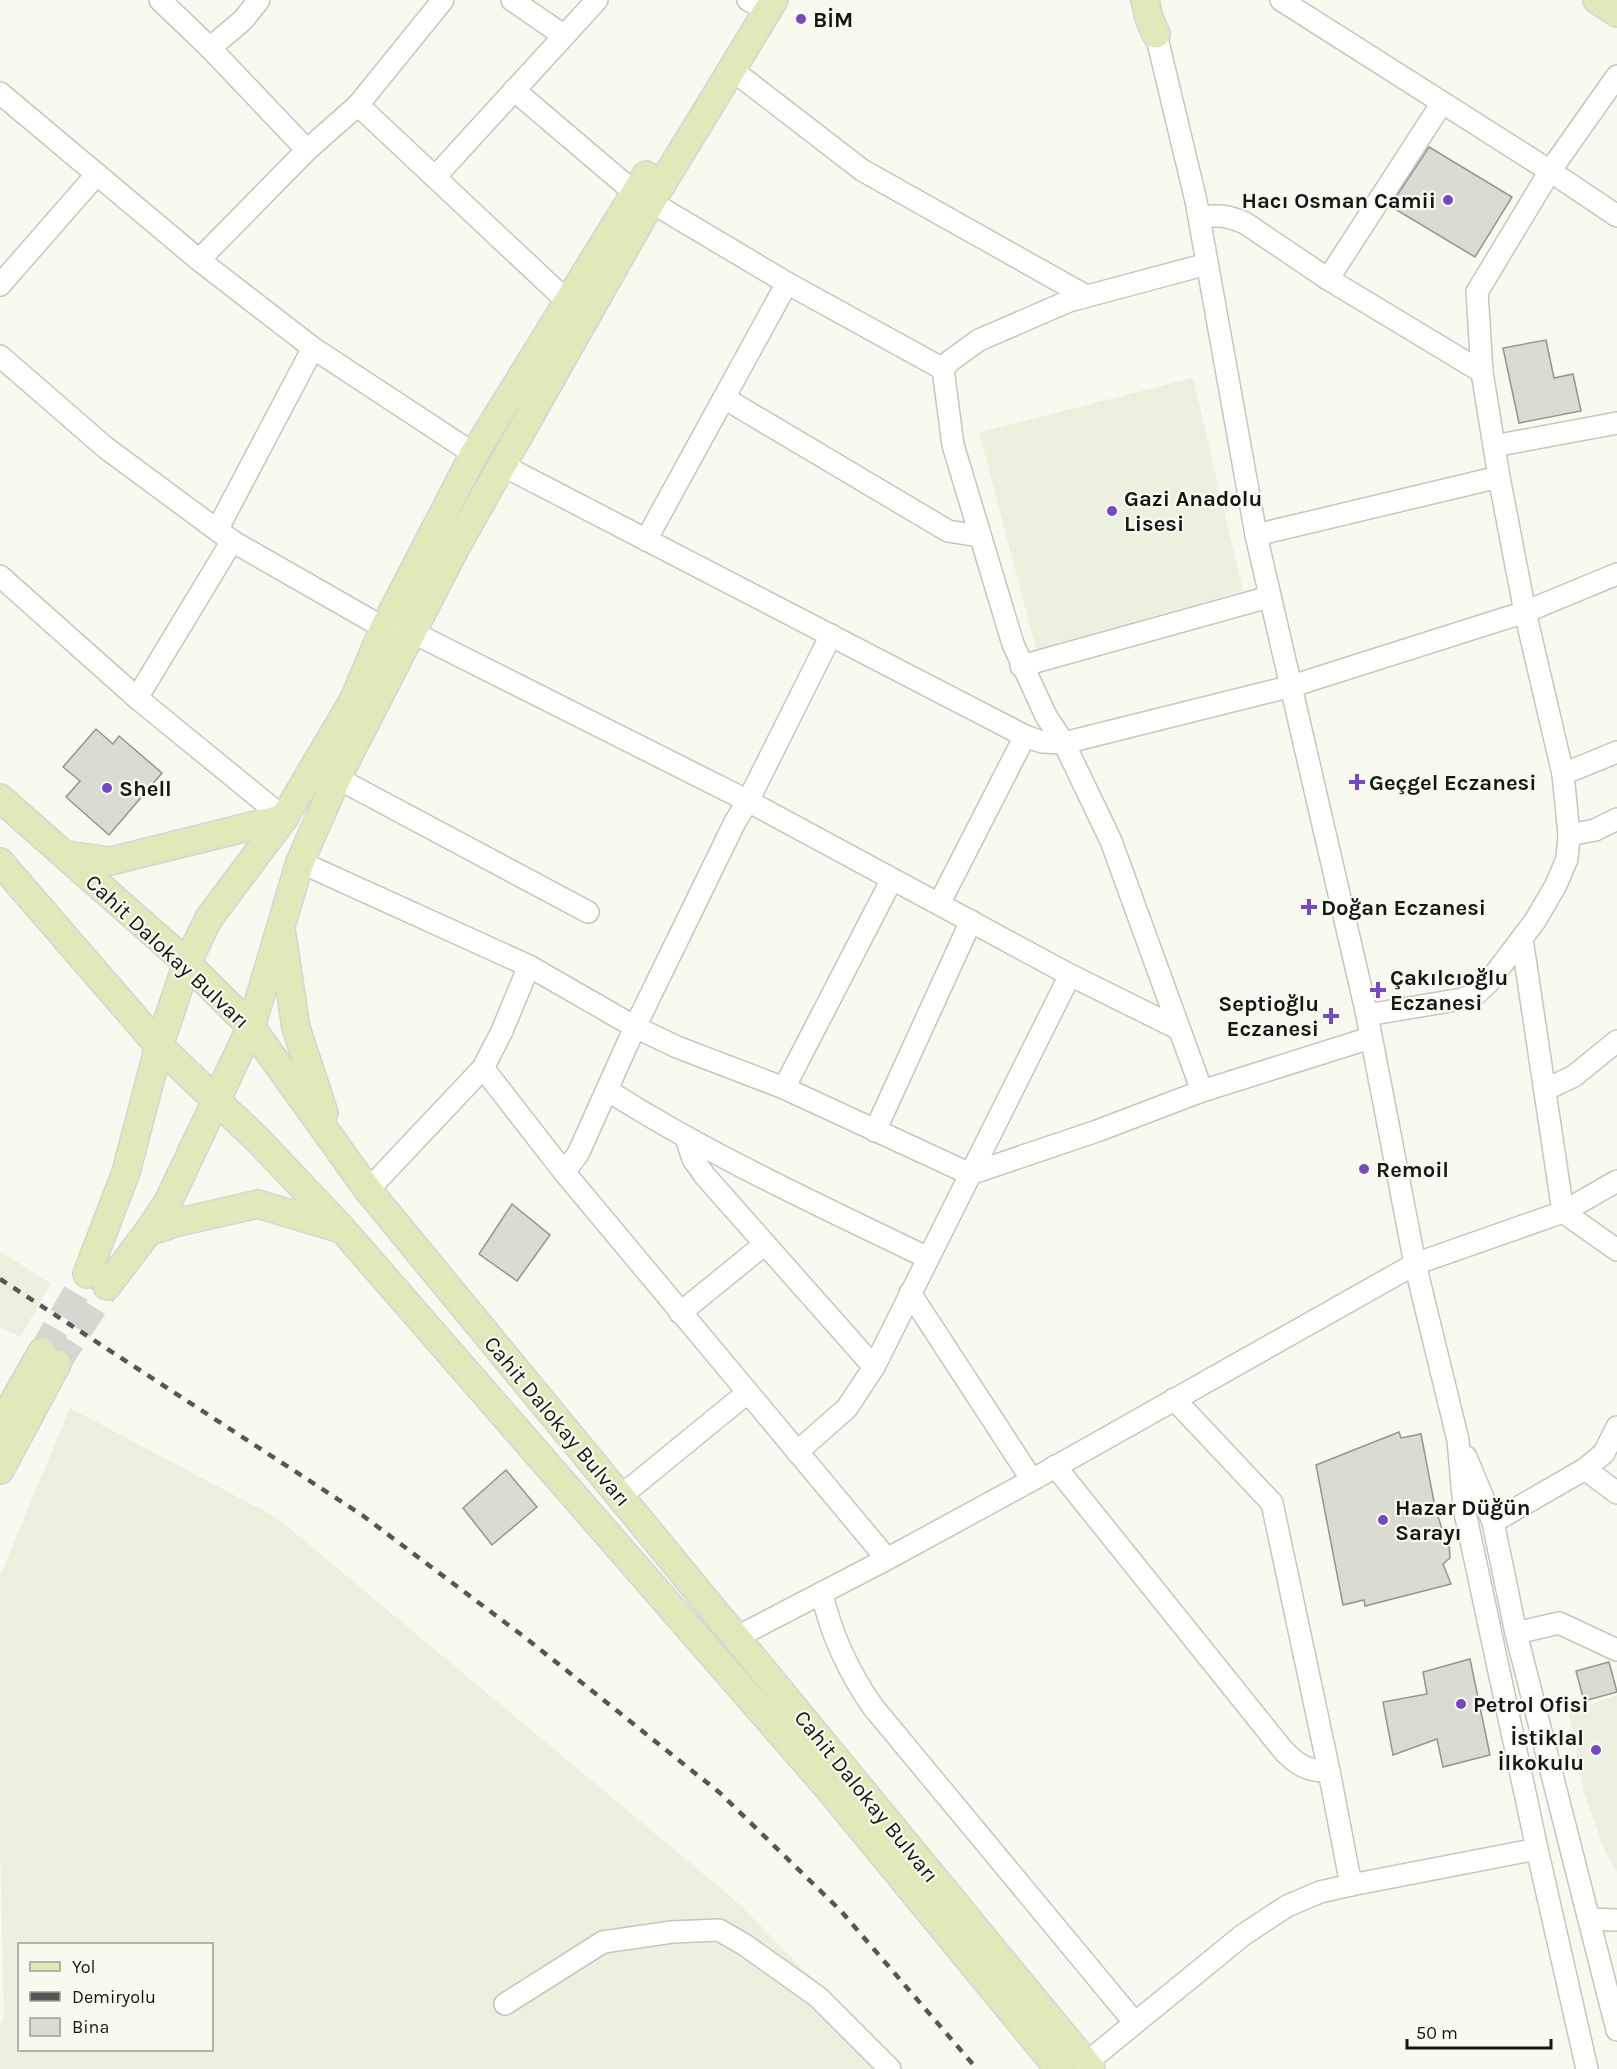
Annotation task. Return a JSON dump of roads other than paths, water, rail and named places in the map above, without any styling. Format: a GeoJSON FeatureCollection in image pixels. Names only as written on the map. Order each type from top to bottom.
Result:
{"type":"FeatureCollection","features":[{"type":"Feature","properties":{"kind":"main road"},"geometry":{"type":"LineString","coordinates":[[1145,0],[1156,34]]}},
{"type":"Feature","properties":{"kind":"main road"},"geometry":{"type":"LineString","coordinates":[[1156,34],[1159,14],[1157,0]]}},
{"type":"Feature","properties":{"kind":"main road"},"geometry":{"type":"LineString","coordinates":[[1597,0],[1617,13]]}},
{"type":"Feature","properties":{"kind":"main road"},"geometry":{"type":"LineString","coordinates":[[756,1],[643,197],[502,465],[457,545],[338,778],[300,862],[251,1027],[168,1202],[148,1232],[97,1280],[159,1046],[188,963],[209,918],[284,818],[354,699],[384,628],[474,454],[568,302],[643,197],[731,69],[756,1]]}},
{"type":"Feature","properties":{"kind":"main road","name":"Cahit Dalokay Bulvarı"},"geometry":{"type":"LineString","coordinates":[[0,798],[188,963],[251,1027],[368,1190],[1089,2066]]}},
{"type":"Feature","properties":{"kind":"main road"},"geometry":{"type":"LineString","coordinates":[[64,855],[111,861],[284,818]]}},
{"type":"Feature","properties":{"kind":"main road","name":"Cahit Dalokay Bulvarı"},"geometry":{"type":"LineString","coordinates":[[0,862],[159,1046],[258,1140],[343,1230],[829,1789],[1059,2069]]}},
{"type":"Feature","properties":{"kind":"main road"},"geometry":{"type":"LineString","coordinates":[[280,926],[296,1028],[332,1137]]}},
{"type":"Feature","properties":{"kind":"main road"},"geometry":{"type":"LineString","coordinates":[[148,1232],[176,1223],[258,1204],[343,1230]]}},
{"type":"Feature","properties":{"kind":"main road"},"geometry":{"type":"LineString","coordinates":[[0,1426],[49,1358],[0,1470]]}},
{"type":"Feature","properties":{"kind":"street"},"geometry":{"type":"LineString","coordinates":[[160,0],[210,48],[308,150]]}},
{"type":"Feature","properties":{"kind":"street"},"geometry":{"type":"LineString","coordinates":[[210,48],[243,20],[259,0]]}},
{"type":"Feature","properties":{"kind":"street"},"geometry":{"type":"LineString","coordinates":[[199,260],[308,150],[358,105],[443,0]]}},
{"type":"Feature","properties":{"kind":"street"},"geometry":{"type":"LineString","coordinates":[[512,0],[563,35]]}},
{"type":"Feature","properties":{"kind":"street"},"geometry":{"type":"LineString","coordinates":[[435,177],[597,0]]}},
{"type":"Feature","properties":{"kind":"street"},"geometry":{"type":"LineString","coordinates":[[1281,0],[1617,216]]}},
{"type":"Feature","properties":{"kind":"street"},"geometry":{"type":"LineString","coordinates":[[1156,34],[1199,217],[1269,597],[1292,686],[1367,1015],[1415,1264],[1458,1440],[1464,1508],[1587,2069]]}},
{"type":"Feature","properties":{"kind":"street"},"geometry":{"type":"LineString","coordinates":[[731,69],[862,170],[1086,296]]}},
{"type":"Feature","properties":{"kind":"street"},"geometry":{"type":"LineString","coordinates":[[1367,1015],[1462,999],[1476,994],[1488,983],[1522,939],[1556,885],[1567,860],[1569,835],[1563,774],[1525,612],[1499,477],[1482,372],[1477,292],[1550,171],[1617,76]]}},
{"type":"Feature","properties":{"kind":"street"},"geometry":{"type":"LineString","coordinates":[[514,90],[643,197],[787,283],[943,369]]}},
{"type":"Feature","properties":{"kind":"street"},"geometry":{"type":"LineString","coordinates":[[0,93],[199,260],[313,348],[474,454]]}},
{"type":"Feature","properties":{"kind":"street"},"geometry":{"type":"LineString","coordinates":[[1328,279],[1442,103]]}},
{"type":"Feature","properties":{"kind":"street"},"geometry":{"type":"LineString","coordinates":[[358,105],[568,302]]}},
{"type":"Feature","properties":{"kind":"street"},"geometry":{"type":"LineString","coordinates":[[0,285],[97,174]]}},
{"type":"Feature","properties":{"kind":"street"},"geometry":{"type":"LineString","coordinates":[[1199,217],[1219,214],[1245,223],[1328,279],[1482,372]]}},
{"type":"Feature","properties":{"kind":"street"},"geometry":{"type":"LineString","coordinates":[[1202,1091],[1111,841],[1064,743],[1046,716],[1012,644],[953,445],[943,369],[950,361],[979,340],[1069,301],[1207,264]]}},
{"type":"Feature","properties":{"kind":"street"},"geometry":{"type":"LineString","coordinates":[[646,540],[787,283]]}},
{"type":"Feature","properties":{"kind":"street"},"geometry":{"type":"LineString","coordinates":[[137,698],[224,535],[313,348]]}},
{"type":"Feature","properties":{"kind":"street"},"geometry":{"type":"LineString","coordinates":[[0,356],[106,448],[224,535],[384,628],[412,632],[748,801],[1070,975],[1179,1029]]}},
{"type":"Feature","properties":{"kind":"street"},"geometry":{"type":"LineString","coordinates":[[724,398],[948,531],[979,536]]}},
{"type":"Feature","properties":{"kind":"street"},"geometry":{"type":"LineString","coordinates":[[1494,446],[1617,423]]}},
{"type":"Feature","properties":{"kind":"street"},"geometry":{"type":"LineString","coordinates":[[502,465],[1025,736],[1041,742],[1064,743],[1292,686],[1525,612],[1617,574]]}},
{"type":"Feature","properties":{"kind":"street"},"geometry":{"type":"LineString","coordinates":[[1256,535],[1499,477]]}},
{"type":"Feature","properties":{"kind":"street"},"geometry":{"type":"LineString","coordinates":[[0,576],[137,698],[284,818]]}},
{"type":"Feature","properties":{"kind":"street"},"geometry":{"type":"LineString","coordinates":[[1021,666],[1269,597]]}},
{"type":"Feature","properties":{"kind":"street"},"geometry":{"type":"LineString","coordinates":[[564,1172],[578,1154],[635,1027],[735,822],[748,801],[831,635]]}},
{"type":"Feature","properties":{"kind":"street"},"geometry":{"type":"LineString","coordinates":[[939,904],[1025,736]]}},
{"type":"Feature","properties":{"kind":"street"},"geometry":{"type":"LineString","coordinates":[[1563,774],[1617,752]]}},
{"type":"Feature","properties":{"kind":"street"},"geometry":{"type":"LineString","coordinates":[[338,778],[588,912]]}},
{"type":"Feature","properties":{"kind":"street"},"geometry":{"type":"LineString","coordinates":[[1569,835],[1595,830],[1617,819]]}},
{"type":"Feature","properties":{"kind":"street"},"geometry":{"type":"LineString","coordinates":[[300,862],[529,966],[635,1027],[677,1047],[784,1088],[970,1174],[1097,1131],[1202,1091],[1370,1038]]}},
{"type":"Feature","properties":{"kind":"street"},"geometry":{"type":"LineString","coordinates":[[784,1088],[892,879]]}},
{"type":"Feature","properties":{"kind":"street"},"geometry":{"type":"LineString","coordinates":[[875,1131],[971,921]]}},
{"type":"Feature","properties":{"kind":"street"},"geometry":{"type":"LineString","coordinates":[[1522,939],[1563,1212],[1617,1250]]}},
{"type":"Feature","properties":{"kind":"street"},"geometry":{"type":"LineString","coordinates":[[368,1190],[483,1068],[502,1032],[529,966]]}},
{"type":"Feature","properties":{"kind":"street"},"geometry":{"type":"LineString","coordinates":[[797,1452],[847,1408],[874,1367],[1070,975]]}},
{"type":"Feature","properties":{"kind":"street"},"geometry":{"type":"LineString","coordinates":[[1545,1090],[1574,1076],[1617,1041]]}},
{"type":"Feature","properties":{"kind":"street"},"geometry":{"type":"LineString","coordinates":[[483,1068],[564,1172],[680,1313],[887,1559]]}},
{"type":"Feature","properties":{"kind":"street"},"geometry":{"type":"LineString","coordinates":[[607,1090],[686,1138],[928,1258]]}},
{"type":"Feature","properties":{"kind":"street"},"geometry":{"type":"LineString","coordinates":[[686,1138],[689,1151],[698,1167],[874,1367]]}},
{"type":"Feature","properties":{"kind":"street"},"geometry":{"type":"LineString","coordinates":[[737,1637],[887,1559],[1415,1264],[1563,1212],[1617,1181]]}},
{"type":"Feature","properties":{"kind":"street"},"geometry":{"type":"LineString","coordinates":[[680,1313],[765,1244]]}},
{"type":"Feature","properties":{"kind":"street"},"geometry":{"type":"LineString","coordinates":[[910,1293],[1032,1479]]}},
{"type":"Feature","properties":{"kind":"street"},"geometry":{"type":"LineString","coordinates":[[621,1496],[747,1393]]}},
{"type":"Feature","properties":{"kind":"street"},"geometry":{"type":"LineString","coordinates":[[1174,1399],[1272,1503],[1351,1885]]}},
{"type":"Feature","properties":{"kind":"street"},"geometry":{"type":"LineString","coordinates":[[1493,1522],[1585,1468],[1604,1453],[1617,1427]]}},
{"type":"Feature","properties":{"kind":"street"},"geometry":{"type":"LineString","coordinates":[[1458,1440],[1493,1522],[1516,1633],[1617,2030]]}},
{"type":"Feature","properties":{"kind":"street"},"geometry":{"type":"LineString","coordinates":[[1055,1466],[1283,1750],[1295,1763],[1307,1769],[1329,1771]]}},
{"type":"Feature","properties":{"kind":"street"},"geometry":{"type":"LineString","coordinates":[[1585,1468],[1617,1493]]}},
{"type":"Feature","properties":{"kind":"street"},"geometry":{"type":"LineString","coordinates":[[822,1593],[848,1669],[873,1707],[1135,2023]]}},
{"type":"Feature","properties":{"kind":"street"},"geometry":{"type":"LineString","coordinates":[[1516,1633],[1558,1623],[1617,1650]]}},
{"type":"Feature","properties":{"kind":"street"},"geometry":{"type":"LineString","coordinates":[[1089,2066],[1135,2023],[1243,1935],[1287,1906],[1320,1892],[1537,1849]]}},
{"type":"Feature","properties":{"kind":"street"},"geometry":{"type":"LineString","coordinates":[[1589,1919],[1617,1920]]}},
{"type":"Feature","properties":{"kind":"street"},"geometry":{"type":"LineString","coordinates":[[505,2004],[603,1942],[672,1932],[719,1930],[745,1945],[818,1997],[890,2069]]}},
{"type":"Feature","properties":{"kind":"tunnel"},"geometry":{"type":"LineString","coordinates":[[42,1352],[87,1274]]}},
{"type":"Feature","properties":{"kind":"tunnel"},"geometry":{"type":"LineString","coordinates":[[57,1364],[107,1286]]}},
{"type":"Feature","properties":{"kind":"railway"},"geometry":{"type":"LineString","coordinates":[[0,1279],[362,1515],[527,1639],[720,1793],[841,1911],[977,2069]]}},
{"type":"Feature","properties":{"kind":"place","name":"BİM"},"geometry":{"type":"Point","coordinates":[801,19]}},
{"type":"Feature","properties":{"kind":"place","name":"Hacı Osman Camii"},"geometry":{"type":"Point","coordinates":[1448,200]}},
{"type":"Feature","properties":{"kind":"place","name":"Gazi Anadolu Lisesi"},"geometry":{"type":"Point","coordinates":[1112,511]}},
{"type":"Feature","properties":{"kind":"place","name":"Geçgel Eczanesi"},"geometry":{"type":"Point","coordinates":[1357,782]}},
{"type":"Feature","properties":{"kind":"place","name":"Shell"},"geometry":{"type":"Point","coordinates":[107,788]}},
{"type":"Feature","properties":{"kind":"place","name":"Doğan Eczanesi"},"geometry":{"type":"Point","coordinates":[1309,907]}},
{"type":"Feature","properties":{"kind":"place","name":"Çakılcıoğlu Eczanesi"},"geometry":{"type":"Point","coordinates":[1378,990]}},
{"type":"Feature","properties":{"kind":"place","name":"Septioğlu Eczanesi"},"geometry":{"type":"Point","coordinates":[1331,1016]}},
{"type":"Feature","properties":{"kind":"place","name":"Remoil"},"geometry":{"type":"Point","coordinates":[1364,1169]}},
{"type":"Feature","properties":{"kind":"place","name":"Hazar Düğün Sarayı"},"geometry":{"type":"Point","coordinates":[1383,1520]}},
{"type":"Feature","properties":{"kind":"place","name":"Petrol Ofisi"},"geometry":{"type":"Point","coordinates":[1461,1704]}},
{"type":"Feature","properties":{"kind":"place","name":"İstiklal İlkokulu"},"geometry":{"type":"Point","coordinates":[1596,1750]}}]}
